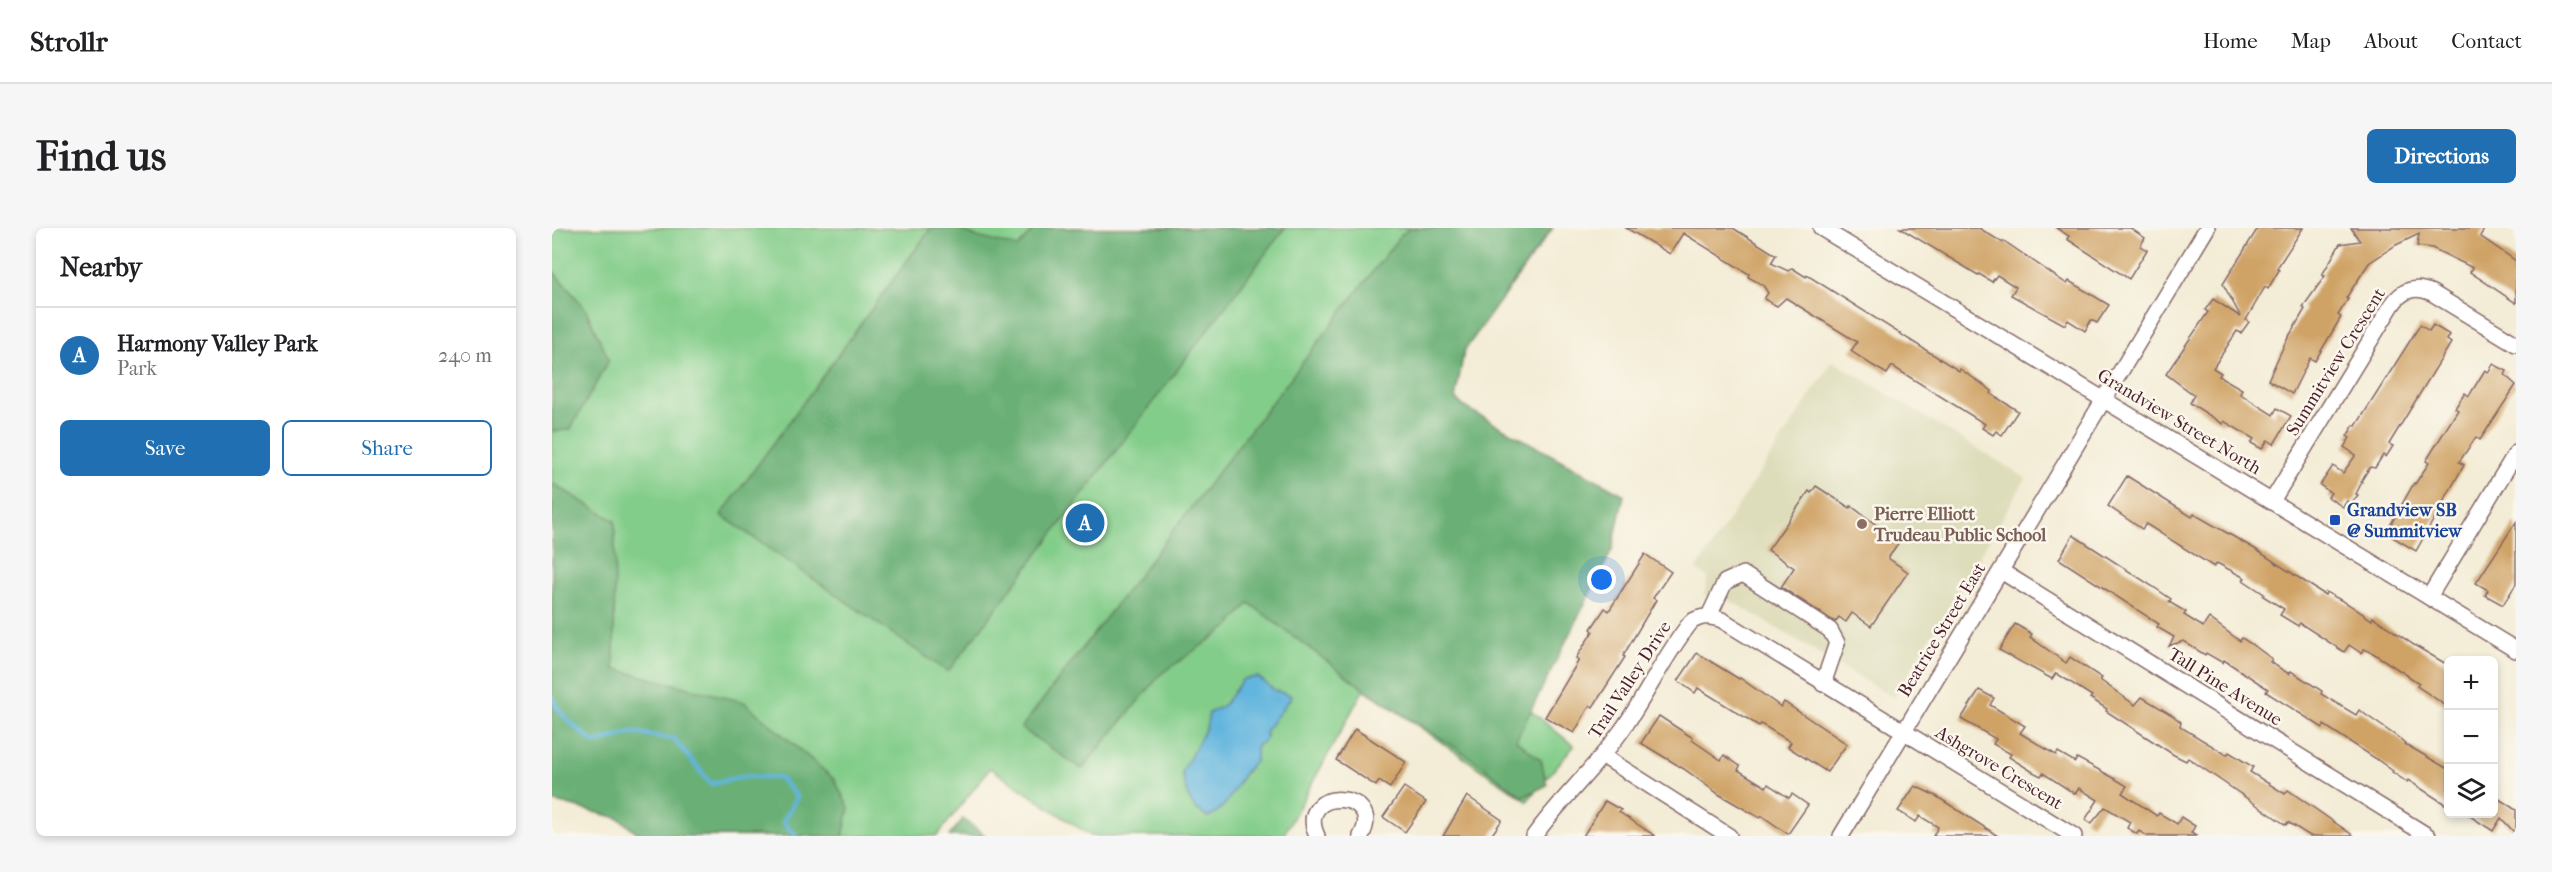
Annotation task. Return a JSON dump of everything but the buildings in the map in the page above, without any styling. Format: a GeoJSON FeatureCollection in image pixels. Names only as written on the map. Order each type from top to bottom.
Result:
{"type":"FeatureCollection","features":[{"type":"Feature","properties":{"kind":"street","name":"Grandview Street North"},"geometry":{"type":"LineString","coordinates":[[1821,228],[2516,650]]}},
{"type":"Feature","properties":{"kind":"street","name":"Beatrice Street East"},"geometry":{"type":"LineString","coordinates":[[1841,836],[2105,400],[2202,230]]}},
{"type":"Feature","properties":{"kind":"street","name":"Summitview Crescent"},"geometry":{"type":"LineString","coordinates":[[2272,501],[2392,305],[2404,292],[2418,289],[2432,293],[2516,345]]}},
{"type":"Feature","properties":{"kind":"street"},"geometry":{"type":"LineString","coordinates":[[2429,597],[2516,453]]}},
{"type":"Feature","properties":{"kind":"street","name":"Tall Pine Avenue"},"geometry":{"type":"LineString","coordinates":[[2001,571],[2428,836]]}},
{"type":"Feature","properties":{"kind":"street"},"geometry":{"type":"LineString","coordinates":[[1823,684],[1837,643],[1830,630],[1743,574],[1725,582],[1709,616],[1722,621],[1823,684],[1903,733]]}},
{"type":"Feature","properties":{"kind":"street","name":"Trail Valley Drive"},"geometry":{"type":"LineString","coordinates":[[1534,836],[1622,732],[1685,629],[1699,616],[1709,616]]}},
{"type":"Feature","properties":{"kind":"street","name":"Ashgrove Crescent"},"geometry":{"type":"LineString","coordinates":[[1903,733],[2074,836]]}},
{"type":"Feature","properties":{"kind":"street"},"geometry":{"type":"LineString","coordinates":[[1603,756],[1729,836]]}},
{"type":"Feature","properties":{"kind":"street"},"geometry":{"type":"LineString","coordinates":[[1317,836],[1314,820],[1317,812],[1325,802],[1343,798],[1352,801],[1363,813],[1365,822],[1361,836]]}},
{"type":"Feature","properties":{"kind":"shaded area","name":"Pierre Elliott Trudeau Public School"},"geometry":{"type":"Polygon","coordinates":[[[1833,361],[2026,478],[1894,698],[1726,598],[1704,595],[1708,577],[1696,570],[1833,361]]]}},
{"type":"Feature","properties":{"kind":"green space"},"geometry":{"type":"Polygon","coordinates":[[[552,228],[1553,228],[1464,351],[1455,398],[1464,407],[1624,495],[1612,550],[1530,710],[1574,746],[1527,801],[1364,689],[1283,836],[1091,836],[990,768],[937,836],[642,836],[618,818],[552,801],[552,228]]]}},
{"type":"Feature","properties":{"kind":"green space"},"geometry":{"type":"Polygon","coordinates":[[[931,228],[956,228],[977,237],[1018,247],[1035,228],[1285,228],[948,672],[721,515],[931,228]]]}},
{"type":"Feature","properties":{"kind":"green space"},"geometry":{"type":"Polygon","coordinates":[[[1410,228],[1552,228],[1464,351],[1455,398],[1464,407],[1624,495],[1612,550],[1516,740],[1541,760],[1547,785],[1523,797],[1473,759],[1364,689],[1249,603],[1228,627],[1161,674],[1082,769],[1021,728],[1400,236],[1410,228]]]}},
{"type":"Feature","properties":{"kind":"green space"},"geometry":{"type":"Polygon","coordinates":[[[552,270],[585,308],[609,360],[570,430],[552,431],[552,270]]]}},
{"type":"Feature","properties":{"kind":"green space"},"geometry":{"type":"Polygon","coordinates":[[[552,483],[615,521],[614,669],[744,702],[834,779],[849,808],[843,836],[642,836],[618,818],[552,801],[552,483]]]}},
{"type":"Feature","properties":{"kind":"green space"},"geometry":{"type":"Polygon","coordinates":[[[963,819],[986,836],[949,836],[963,819]]]}},
{"type":"Feature","properties":{"kind":"water"},"geometry":{"type":"Polygon","coordinates":[[[1258,677],[1274,690],[1292,696],[1265,732],[1267,738],[1256,747],[1256,761],[1249,767],[1223,806],[1208,817],[1201,813],[1189,799],[1182,772],[1206,728],[1209,713],[1224,705],[1243,679],[1258,677]]]}},
{"type":"Feature","properties":{"kind":"waterway"},"geometry":{"type":"LineString","coordinates":[[552,697],[565,717],[595,743],[632,732],[674,739],[711,784],[744,776],[780,778],[797,797],[783,822],[796,836]]}},
{"type":"Feature","properties":{"kind":"place","name":"Grandview SB @ Summitview"},"geometry":{"type":"Point","coordinates":[2335,520]}},
{"type":"Feature","properties":{"kind":"place","name":"Harmony Valley Park"},"geometry":{"type":"Point","coordinates":[1085,523]}},
{"type":"Feature","properties":{"kind":"place","name":"Pierre Elliott Trudeau Public School"},"geometry":{"type":"Point","coordinates":[1862,524]}}]}
